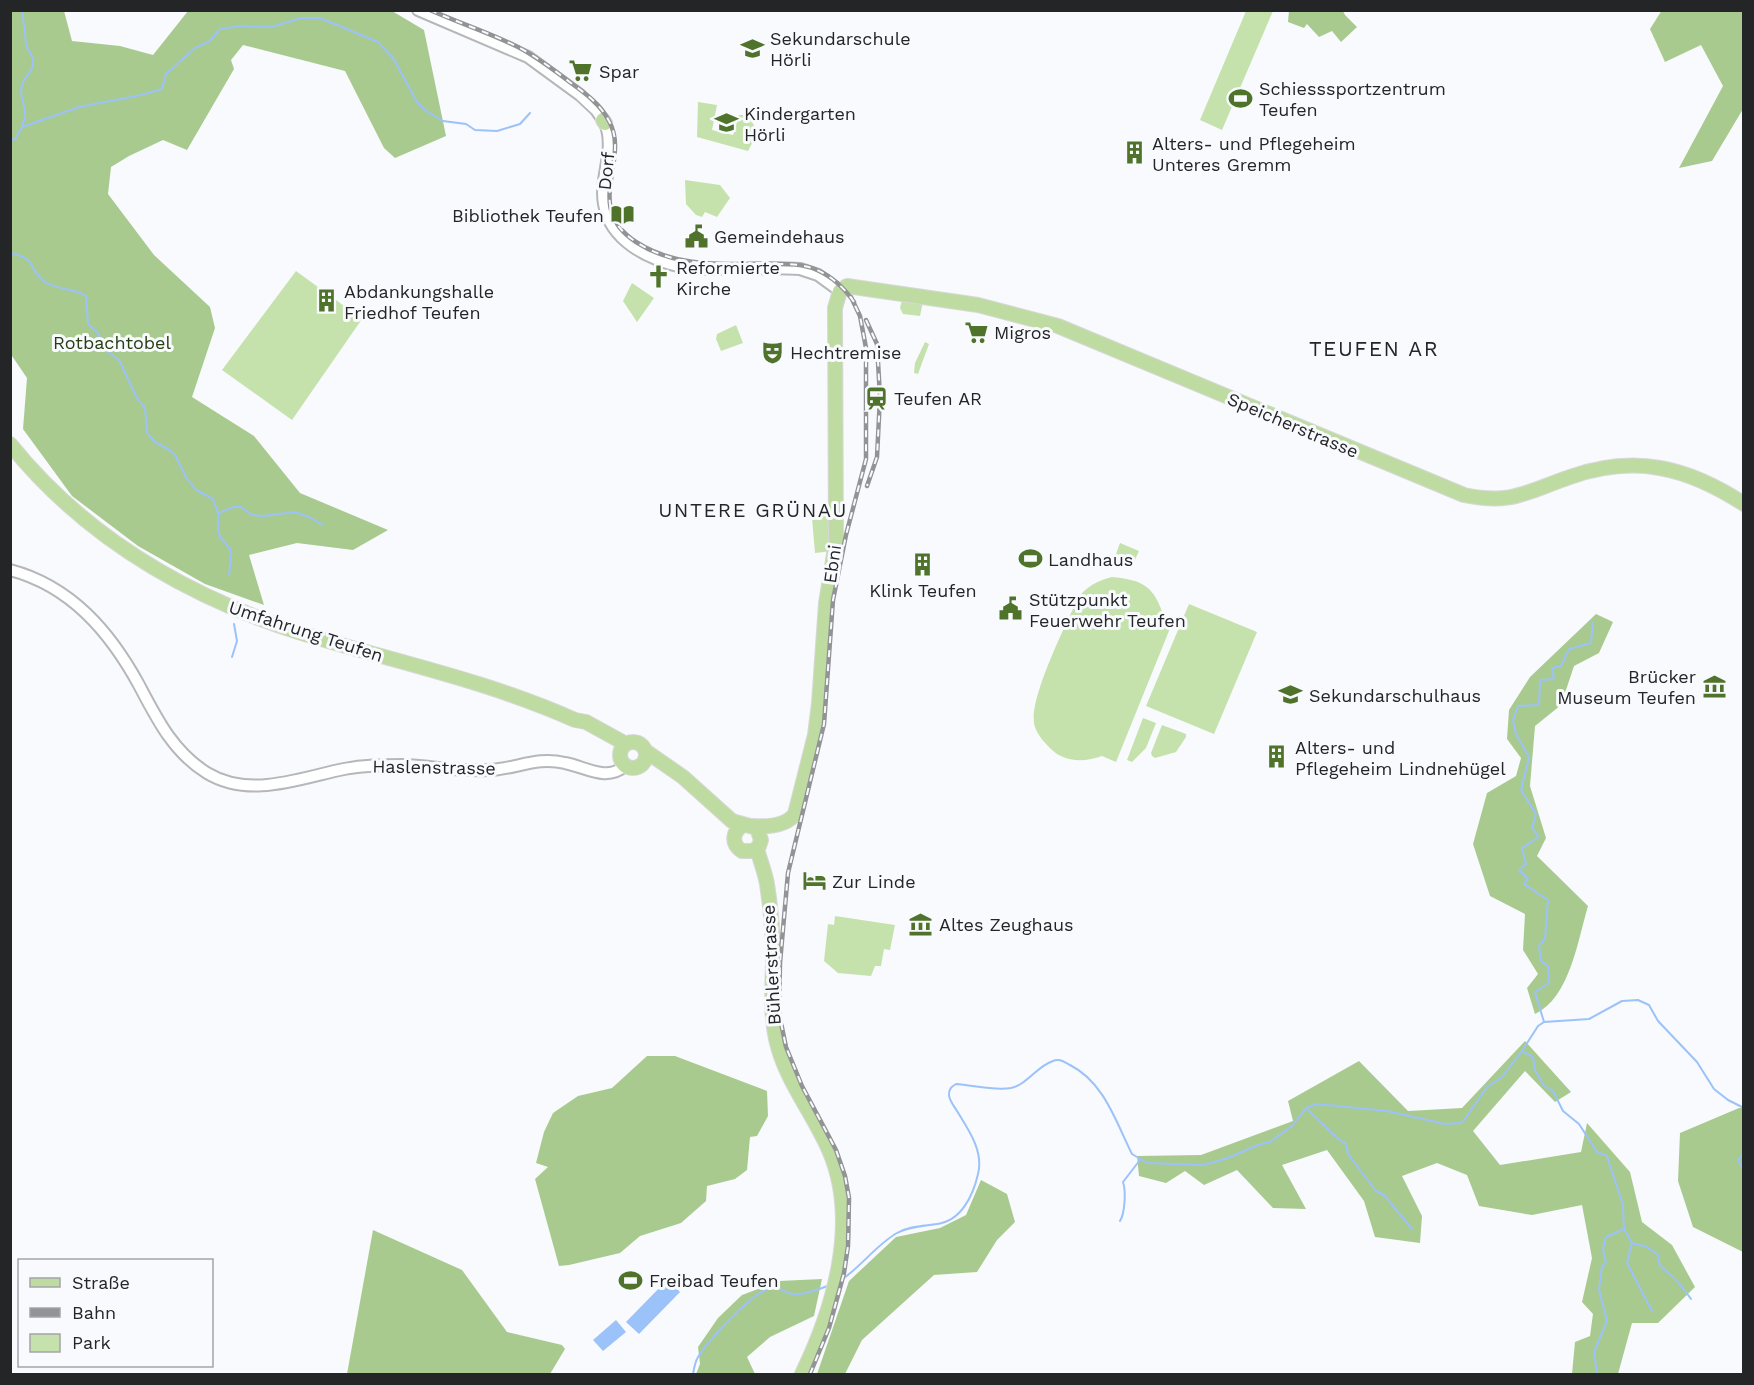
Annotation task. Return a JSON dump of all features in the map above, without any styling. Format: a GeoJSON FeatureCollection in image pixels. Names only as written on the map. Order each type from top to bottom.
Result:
{"type":"FeatureCollection","features":[{"type":"Feature","properties":{"kind":"main road","name":"Speicherstrasse"},"geometry":{"type":"LineString","coordinates":[[840,291],[847,286],[863,288],[978,305],[1036,319],[1066,329],[1464,495],[1496,499],[1514,497],[1600,468],[1646,465],[1667,468],[1695,477],[1743,504]]}},
{"type":"Feature","properties":{"kind":"main road","name":"Ebni"},"geometry":{"type":"LineString","coordinates":[[755,847],[778,824],[792,819],[797,810],[815,735],[826,603],[836,542],[835,308],[840,291]]}},
{"type":"Feature","properties":{"kind":"main road","name":"Umfahrung Teufen"},"geometry":{"type":"LineString","coordinates":[[10,444],[51,490],[100,532],[151,567],[207,597],[296,631],[473,681],[523,698],[575,720],[586,722],[624,755],[639,743],[645,758]]}},
{"type":"Feature","properties":{"kind":"main road"},"geometry":{"type":"LineString","coordinates":[[624,755],[634,768],[645,758],[682,784],[726,825],[759,832],[755,847],[738,848],[743,829]]}},
{"type":"Feature","properties":{"kind":"main road"},"geometry":{"type":"LineString","coordinates":[[743,829],[778,824]]}},
{"type":"Feature","properties":{"kind":"main road","name":"Bühlerstrasse"},"geometry":{"type":"LineString","coordinates":[[755,847],[753,863],[767,896],[773,942],[772,1013],[776,1036],[786,1071],[829,1151],[837,1176],[841,1200],[841,1243],[835,1280],[824,1322],[802,1374]]}},
{"type":"Feature","properties":{"kind":"street","name":"Dorf"},"geometry":{"type":"LineString","coordinates":[[418,10],[528,57],[579,94],[596,110],[604,121],[609,143],[604,183],[604,206],[610,224],[629,245],[645,254],[682,267],[806,271],[818,275],[840,291]]}},
{"type":"Feature","properties":{"kind":"street","name":"Haslenstrasse"},"geometry":{"type":"LineString","coordinates":[[10,570],[50,585],[74,602],[98,624],[123,658],[173,745],[207,773],[230,783],[263,786],[281,784],[367,766],[423,766],[489,770],[530,762],[552,761],[603,774],[614,772],[624,755]]}},
{"type":"Feature","properties":{"kind":"green space"},"geometry":{"type":"Polygon","coordinates":[[[1662,10],[1743,11],[1743,109],[1712,161],[1679,168],[1723,86],[1701,45],[1665,62],[1650,29],[1662,10]]]}},
{"type":"Feature","properties":{"kind":"green space","name":"Rotbachtobel"},"geometry":{"type":"Polygon","coordinates":[[[10,11],[64,11],[72,41],[120,46],[153,55],[188,11],[392,11],[424,30],[446,136],[395,158],[384,148],[345,71],[243,45],[231,60],[234,69],[187,150],[163,140],[111,167],[108,194],[154,255],[210,307],[215,328],[192,397],[254,436],[300,493],[388,530],[353,550],[297,543],[249,555],[264,605],[205,584],[138,546],[72,496],[23,429],[27,378],[10,353],[10,11]]]}},
{"type":"Feature","properties":{"kind":"green space"},"geometry":{"type":"Polygon","coordinates":[[[1246,11],[1273,11],[1222,130],[1200,120],[1246,11]]]}},
{"type":"Feature","properties":{"kind":"green space"},"geometry":{"type":"Polygon","coordinates":[[[1289,11],[1343,11],[1357,27],[1341,42],[1332,31],[1319,37],[1307,24],[1304,28],[1288,22],[1289,11]]]}},
{"type":"Feature","properties":{"kind":"green space"},"geometry":{"type":"Polygon","coordinates":[[[698,102],[717,105],[712,130],[733,135],[739,115],[748,115],[758,132],[748,151],[697,137],[698,102]]]}},
{"type":"Feature","properties":{"kind":"green space"},"geometry":{"type":"Polygon","coordinates":[[[685,180],[720,185],[730,198],[717,217],[705,212],[702,217],[696,215],[686,204],[685,180]]]}},
{"type":"Feature","properties":{"kind":"green space"},"geometry":{"type":"Polygon","coordinates":[[[296,271],[362,319],[292,420],[222,370],[296,271]]]}},
{"type":"Feature","properties":{"kind":"green space"},"geometry":{"type":"Polygon","coordinates":[[[632,283],[654,298],[637,322],[623,301],[632,283]]]}},
{"type":"Feature","properties":{"kind":"green space"},"geometry":{"type":"Polygon","coordinates":[[[902,300],[923,302],[920,316],[903,314],[900,308],[902,300]]]}},
{"type":"Feature","properties":{"kind":"green space"},"geometry":{"type":"Polygon","coordinates":[[[736,325],[743,343],[721,351],[716,339],[717,334],[736,325]]]}},
{"type":"Feature","properties":{"kind":"green space"},"geometry":{"type":"Polygon","coordinates":[[[925,342],[929,344],[918,374],[914,373],[915,363],[925,342]]]}},
{"type":"Feature","properties":{"kind":"green space"},"geometry":{"type":"Polygon","coordinates":[[[828,515],[832,520],[832,551],[815,553],[812,518],[828,515]]]}},
{"type":"Feature","properties":{"kind":"green space"},"geometry":{"type":"Polygon","coordinates":[[[1120,543],[1139,551],[1134,562],[1116,554],[1120,543]]]}},
{"type":"Feature","properties":{"kind":"green space"},"geometry":{"type":"Polygon","coordinates":[[[1112,577],[1132,580],[1146,587],[1156,598],[1164,617],[1173,621],[1116,762],[1102,756],[1082,760],[1069,759],[1057,754],[1038,733],[1034,716],[1036,700],[1049,663],[1078,598],[1093,584],[1112,577]]]}},
{"type":"Feature","properties":{"kind":"green space"},"geometry":{"type":"Polygon","coordinates":[[[1189,604],[1257,632],[1214,734],[1146,706],[1189,604]]]}},
{"type":"Feature","properties":{"kind":"green space"},"geometry":{"type":"Polygon","coordinates":[[[1596,614],[1613,622],[1599,653],[1574,666],[1561,705],[1535,726],[1530,786],[1546,838],[1537,856],[1588,906],[1565,981],[1547,1006],[1535,1014],[1527,988],[1538,974],[1523,950],[1525,914],[1490,896],[1473,844],[1487,793],[1516,776],[1521,758],[1507,739],[1509,710],[1530,677],[1596,614]]]}},
{"type":"Feature","properties":{"kind":"green space"},"geometry":{"type":"Polygon","coordinates":[[[1143,718],[1156,723],[1146,748],[1132,762],[1127,760],[1143,718]]]}},
{"type":"Feature","properties":{"kind":"green space"},"geometry":{"type":"Polygon","coordinates":[[[1162,725],[1186,734],[1186,737],[1176,752],[1155,758],[1151,753],[1162,725]]]}},
{"type":"Feature","properties":{"kind":"green space"},"geometry":{"type":"Polygon","coordinates":[[[835,916],[895,925],[890,950],[884,949],[881,966],[875,966],[871,976],[838,973],[824,961],[828,924],[834,925],[835,916]]]}},
{"type":"Feature","properties":{"kind":"green space"},"geometry":{"type":"Polygon","coordinates":[[[1525,1041],[1571,1092],[1555,1102],[1525,1071],[1473,1131],[1500,1165],[1581,1152],[1587,1123],[1630,1172],[1642,1222],[1672,1245],[1695,1287],[1658,1323],[1632,1323],[1618,1374],[1572,1374],[1575,1342],[1590,1336],[1593,1314],[1582,1302],[1592,1258],[1582,1205],[1532,1215],[1479,1206],[1467,1175],[1437,1163],[1402,1176],[1422,1216],[1420,1243],[1375,1237],[1364,1201],[1327,1150],[1282,1165],[1306,1209],[1273,1208],[1237,1170],[1204,1185],[1185,1171],[1166,1183],[1139,1176],[1137,1156],[1201,1155],[1293,1121],[1288,1101],[1359,1061],[1408,1111],[1462,1108],[1525,1041]]]}},
{"type":"Feature","properties":{"kind":"green space"},"geometry":{"type":"Polygon","coordinates":[[[647,1056],[675,1056],[767,1091],[768,1116],[757,1136],[750,1137],[747,1170],[735,1179],[707,1186],[706,1201],[681,1223],[640,1236],[620,1253],[559,1266],[535,1179],[548,1167],[536,1163],[544,1132],[553,1113],[578,1096],[612,1088],[647,1056]]]}},
{"type":"Feature","properties":{"kind":"green space"},"geometry":{"type":"Polygon","coordinates":[[[1743,1108],[1743,1252],[1693,1227],[1678,1181],[1680,1133],[1743,1108]]]}},
{"type":"Feature","properties":{"kind":"green space"},"geometry":{"type":"Polygon","coordinates":[[[981,1180],[1007,1194],[1015,1222],[997,1240],[977,1272],[934,1275],[862,1340],[845,1374],[817,1374],[849,1281],[896,1237],[940,1228],[966,1215],[981,1180]]]}},
{"type":"Feature","properties":{"kind":"green space"},"geometry":{"type":"Polygon","coordinates":[[[373,1230],[462,1270],[507,1332],[562,1345],[565,1349],[550,1374],[347,1374],[373,1230]]]}},
{"type":"Feature","properties":{"kind":"green space"},"geometry":{"type":"Polygon","coordinates":[[[822,1279],[814,1316],[770,1337],[747,1357],[755,1374],[696,1374],[700,1364],[698,1347],[718,1318],[742,1295],[779,1281],[822,1279]]]}},
{"type":"Feature","properties":{"kind":"water"},"geometry":{"type":"Polygon","coordinates":[[[668,1279],[680,1292],[639,1334],[626,1322],[668,1279]]]}},
{"type":"Feature","properties":{"kind":"water"},"geometry":{"type":"Polygon","coordinates":[[[616,1320],[626,1332],[603,1351],[593,1340],[616,1320]]]}},
{"type":"Feature","properties":{"kind":"waterway"},"geometry":{"type":"LineString","coordinates":[[22,126],[25,109],[21,90],[32,68],[33,60],[26,45],[23,10]]}},
{"type":"Feature","properties":{"kind":"waterway"},"geometry":{"type":"LineString","coordinates":[[10,141],[15,139],[22,127],[79,107],[162,89],[166,74],[195,48],[210,41],[220,29],[240,26],[275,26],[301,18],[320,18],[378,42],[393,58],[417,102],[426,111],[443,121],[466,124],[475,130],[497,131],[520,124],[530,113]]}},
{"type":"Feature","properties":{"kind":"waterway"},"geometry":{"type":"LineString","coordinates":[[10,253],[29,261],[45,282],[86,296],[88,324],[98,333],[105,350],[119,360],[137,398],[145,408],[147,433],[155,442],[175,455],[186,477],[196,490],[213,499],[218,513],[234,507],[241,507],[252,515],[263,516],[295,512],[323,525]]}},
{"type":"Feature","properties":{"kind":"waterway"},"geometry":{"type":"LineString","coordinates":[[218,513],[220,537],[230,549],[229,575]]}},
{"type":"Feature","properties":{"kind":"waterway"},"geometry":{"type":"LineString","coordinates":[[1544,1022],[1535,992],[1549,983],[1548,966],[1541,961],[1539,946],[1545,939],[1548,900],[1524,884],[1528,879],[1519,870],[1526,864],[1522,848],[1539,837],[1532,828],[1536,814],[1521,790],[1529,757],[1516,734],[1513,720],[1518,706],[1539,705],[1540,680],[1554,679],[1552,668],[1561,666],[1569,649],[1591,643],[1593,622]]}},
{"type":"Feature","properties":{"kind":"waterway"},"geometry":{"type":"LineString","coordinates":[[232,657],[237,641],[234,624]]}},
{"type":"Feature","properties":{"kind":"waterway"},"geometry":{"type":"LineString","coordinates":[[841,1280],[897,1233],[945,1222],[953,1218],[965,1206],[978,1174],[979,1157],[970,1133],[950,1099],[949,1093],[952,1087],[956,1084],[1011,1088],[1055,1060],[1062,1061],[1082,1072],[1092,1082],[1108,1104],[1132,1154],[1147,1163],[1204,1165],[1270,1142],[1292,1126],[1306,1108],[1317,1104],[1387,1111],[1445,1124],[1462,1123],[1487,1087],[1502,1077],[1538,1026],[1544,1022],[1589,1019],[1622,1001],[1638,1000],[1649,1005],[1658,1021],[1697,1062],[1714,1089],[1728,1100],[1744,1108]]}},
{"type":"Feature","properties":{"kind":"waterway"},"geometry":{"type":"LineString","coordinates":[[1522,1051],[1533,1057],[1535,1070],[1544,1086],[1553,1091],[1563,1111],[1579,1124],[1597,1152],[1607,1156],[1623,1205],[1624,1229],[1606,1237],[1603,1249],[1606,1263],[1602,1266],[1599,1290],[1607,1321],[1594,1352],[1597,1374]]}},
{"type":"Feature","properties":{"kind":"waterway"},"geometry":{"type":"LineString","coordinates":[[1307,1109],[1346,1144],[1348,1154],[1376,1191],[1384,1195],[1412,1229]]}},
{"type":"Feature","properties":{"kind":"waterway"},"geometry":{"type":"LineString","coordinates":[[1744,1142],[1744,1149]]}},
{"type":"Feature","properties":{"kind":"waterway"},"geometry":{"type":"LineString","coordinates":[[1744,1151],[1738,1161],[1744,1170]]}},
{"type":"Feature","properties":{"kind":"waterway"},"geometry":{"type":"LineString","coordinates":[[1120,1221],[1124,1202],[1123,1182],[1140,1160]]}},
{"type":"Feature","properties":{"kind":"waterway"},"geometry":{"type":"LineString","coordinates":[[1624,1229],[1632,1243],[1627,1263],[1652,1311]]}},
{"type":"Feature","properties":{"kind":"waterway"},"geometry":{"type":"LineString","coordinates":[[1632,1243],[1647,1247],[1658,1255],[1660,1266],[1677,1281],[1691,1299]]}},
{"type":"Feature","properties":{"kind":"waterway"},"geometry":{"type":"LineString","coordinates":[[693,1374],[697,1359],[703,1349],[732,1317],[764,1291],[775,1288],[798,1294],[830,1285]]}},
{"type":"Feature","properties":{"kind":"railway"},"geometry":{"type":"LineString","coordinates":[[430,10],[497,37],[539,59],[587,95],[606,115],[614,136],[615,151],[610,183],[612,214],[620,228],[636,242],[667,256],[700,263],[805,266],[833,280],[854,302]]}},
{"type":"Feature","properties":{"kind":"railway"},"geometry":{"type":"LineString","coordinates":[[810,1374],[829,1328],[844,1273],[848,1246],[849,1198],[845,1176],[836,1150],[802,1086],[786,1047],[779,1013],[780,963],[788,873],[824,724],[833,600],[846,535],[866,459],[866,348],[860,316],[851,297]]}},
{"type":"Feature","properties":{"kind":"railway"},"geometry":{"type":"LineString","coordinates":[[866,320],[877,344],[880,397],[877,457],[867,486]]}},
{"type":"Feature","properties":{"kind":"place","name":"Sekundarschule Hörli"},"geometry":{"type":"Point","coordinates":[752,48]}},
{"type":"Feature","properties":{"kind":"place","name":"Spar"},"geometry":{"type":"Point","coordinates":[581,71]}},
{"type":"Feature","properties":{"kind":"place","name":"Schiesssportzentrum Teufen"},"geometry":{"type":"Point","coordinates":[1241,98]}},
{"type":"Feature","properties":{"kind":"place","name":"Kindergarten Hörli"},"geometry":{"type":"Point","coordinates":[726,123]}},
{"type":"Feature","properties":{"kind":"place","name":"Alters- und Pflegeheim Unteres Gremm"},"geometry":{"type":"Point","coordinates":[1134,153]}},
{"type":"Feature","properties":{"kind":"place","name":"Bibliothek Teufen"},"geometry":{"type":"Point","coordinates":[622,215]}},
{"type":"Feature","properties":{"kind":"place","name":"Gemeindehaus"},"geometry":{"type":"Point","coordinates":[696,236]}},
{"type":"Feature","properties":{"kind":"place","name":"Reformierte Kirche"},"geometry":{"type":"Point","coordinates":[658,277]}},
{"type":"Feature","properties":{"kind":"place","name":"Abdankungshalle Friedhof Teufen"},"geometry":{"type":"Point","coordinates":[326,301]}},
{"type":"Feature","properties":{"kind":"place","name":"Migros"},"geometry":{"type":"Point","coordinates":[976,332]}},
{"type":"Feature","properties":{"kind":"place","name":"Hechtremise"},"geometry":{"type":"Point","coordinates":[772,352]}},
{"type":"Feature","properties":{"kind":"place","name":"Teufen AR"},"geometry":{"type":"Point","coordinates":[876,398]}},
{"type":"Feature","properties":{"kind":"place","name":"Landhaus"},"geometry":{"type":"Point","coordinates":[1030,559]}},
{"type":"Feature","properties":{"kind":"place","name":"Klink Teufen"},"geometry":{"type":"Point","coordinates":[923,564]}},
{"type":"Feature","properties":{"kind":"place","name":"Stützpunkt Feuerwehr Teufen"},"geometry":{"type":"Point","coordinates":[1011,609]}},
{"type":"Feature","properties":{"kind":"place","name":"Brücker Museum Teufen"},"geometry":{"type":"Point","coordinates":[1714,686]}},
{"type":"Feature","properties":{"kind":"place","name":"Sekundarschulhaus"},"geometry":{"type":"Point","coordinates":[1291,695]}},
{"type":"Feature","properties":{"kind":"place","name":"Alters- und Pflegeheim Lindnehügel"},"geometry":{"type":"Point","coordinates":[1277,757]}},
{"type":"Feature","properties":{"kind":"place","name":"Zur Linde"},"geometry":{"type":"Point","coordinates":[814,881]}},
{"type":"Feature","properties":{"kind":"place","name":"Altes Zeughaus"},"geometry":{"type":"Point","coordinates":[921,924]}},
{"type":"Feature","properties":{"kind":"place","name":"Freibad Teufen"},"geometry":{"type":"Point","coordinates":[631,1280]}},
{"type":"Feature","properties":{"kind":"district","name":"TEUFEN AR"},"geometry":{"type":"Point","coordinates":[1374,348]}},
{"type":"Feature","properties":{"kind":"district","name":"UNTERE GRÜNAU"},"geometry":{"type":"Point","coordinates":[753,510]}}]}
